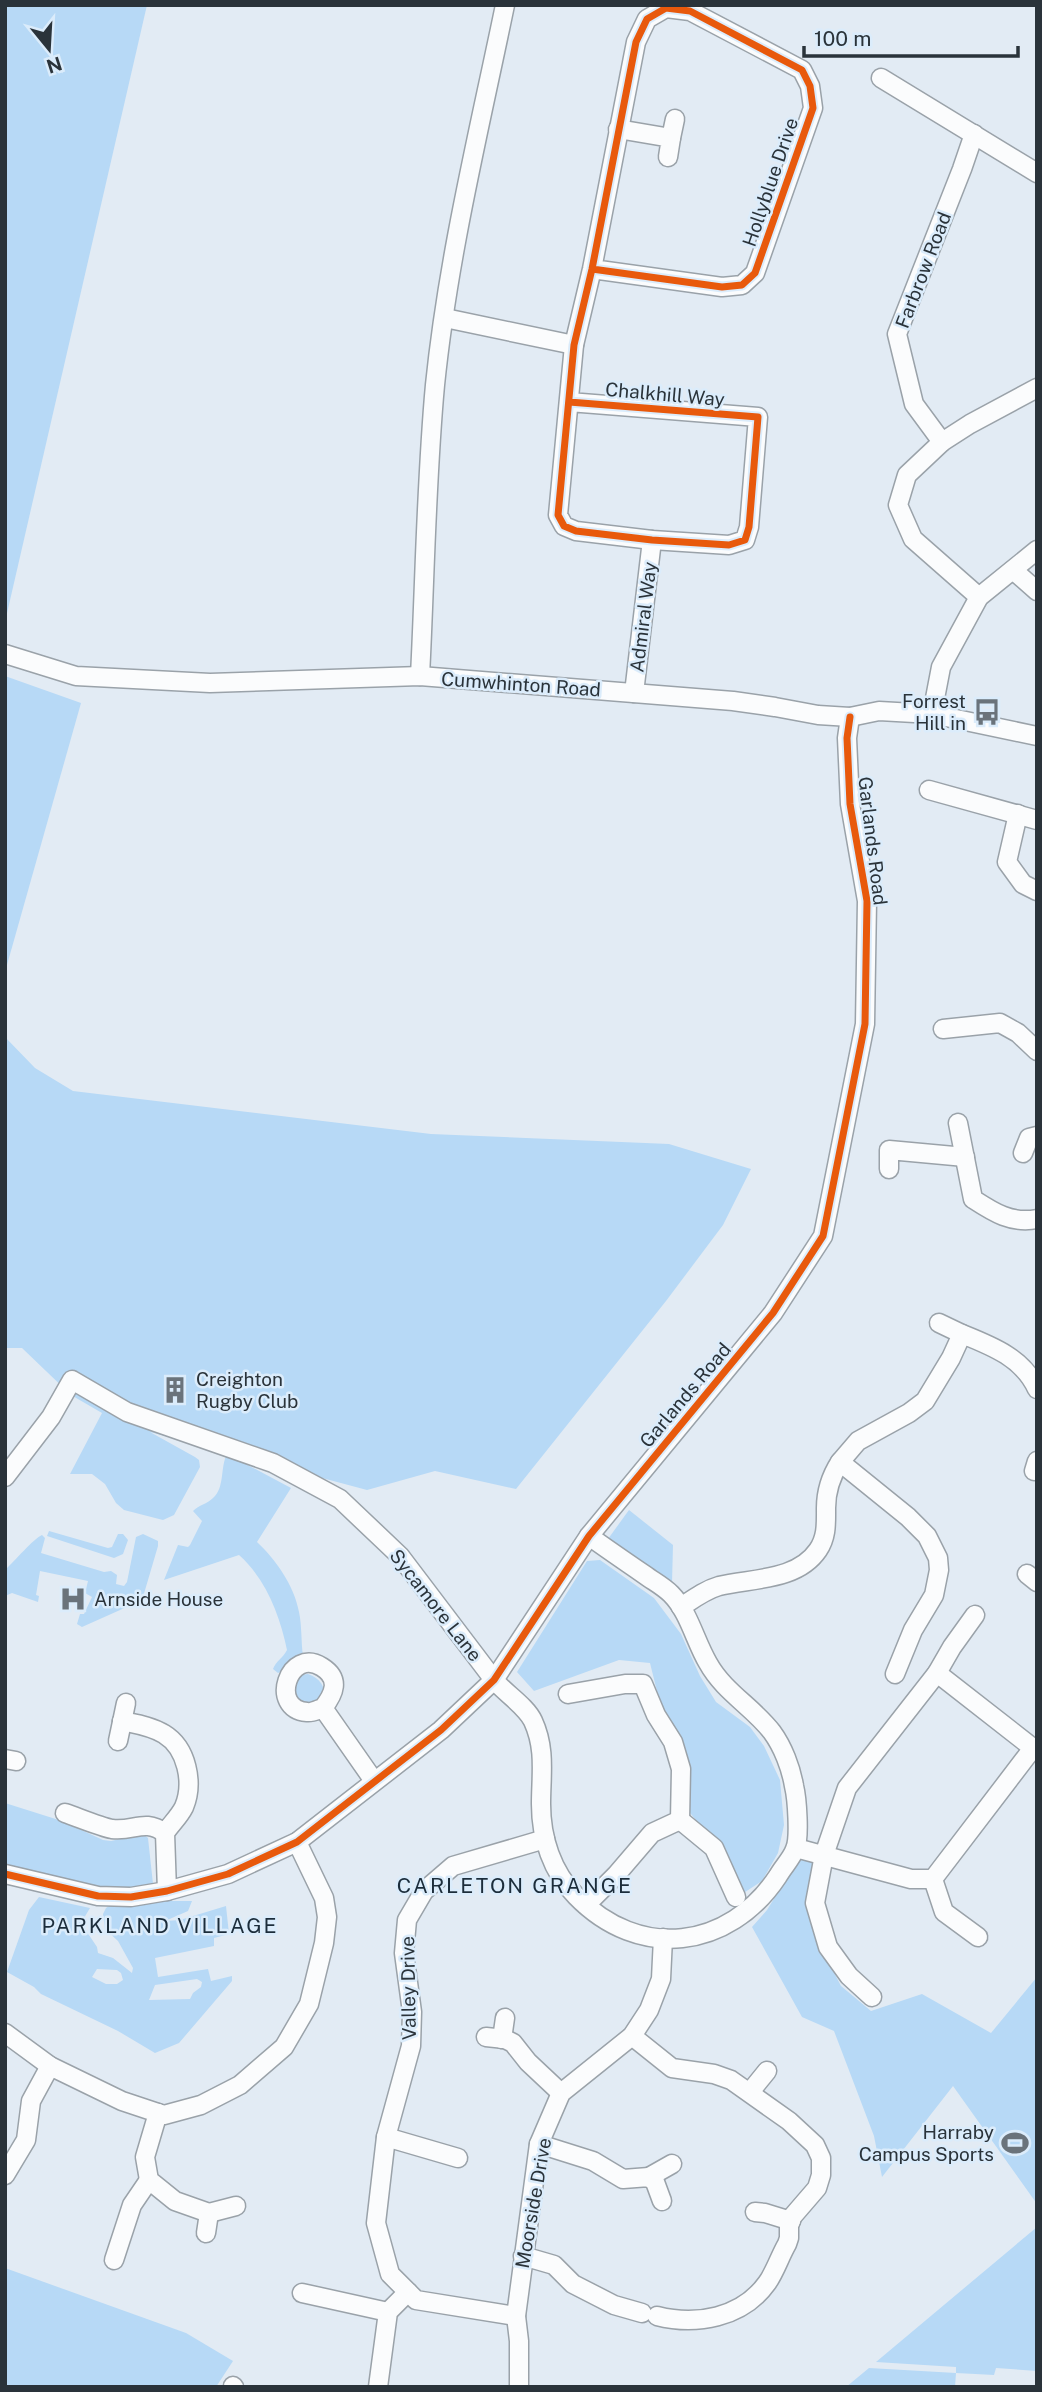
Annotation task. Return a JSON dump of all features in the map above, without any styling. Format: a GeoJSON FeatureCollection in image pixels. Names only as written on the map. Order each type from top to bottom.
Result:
{"type":"FeatureCollection","features":[{"type":"Feature","properties":{"kind":"street"},"geometry":{"type":"LineString","coordinates":[[420,676],[427,492],[435,384],[455,250],[505,5]]}},
{"type":"Feature","properties":{"kind":"street","name":"Hollyblue Drive"},"geometry":{"type":"LineString","coordinates":[[592,269],[722,287],[742,285],[755,273],[813,108],[810,86],[802,70],[690,11],[666,8],[647,19],[636,42],[592,269],[574,345],[558,514],[564,526],[576,531],[652,540]]}},
{"type":"Feature","properties":{"kind":"street"},"geometry":{"type":"LineString","coordinates":[[881,78],[1037,173]]}},
{"type":"Feature","properties":{"kind":"street"},"geometry":{"type":"LineString","coordinates":[[668,158],[675,119]]}},
{"type":"Feature","properties":{"kind":"street"},"geometry":{"type":"LineString","coordinates":[[618,129],[671,138]]}},
{"type":"Feature","properties":{"kind":"street","name":"Farbrow Road"},"geometry":{"type":"LineString","coordinates":[[942,442],[914,404],[897,334],[974,134]]}},
{"type":"Feature","properties":{"kind":"street"},"geometry":{"type":"LineString","coordinates":[[444,318],[574,345]]}},
{"type":"Feature","properties":{"kind":"street"},"geometry":{"type":"LineString","coordinates":[[979,597],[913,539],[898,505],[907,474],[942,442],[1037,388]]}},
{"type":"Feature","properties":{"kind":"street","name":"Chalkhill Way"},"geometry":{"type":"LineString","coordinates":[[569,402],[758,417],[749,527],[744,540],[729,545],[652,540]]}},
{"type":"Feature","properties":{"kind":"street","name":"Admiral Way"},"geometry":{"type":"LineString","coordinates":[[634,693],[652,540]]}},
{"type":"Feature","properties":{"kind":"street"},"geometry":{"type":"LineString","coordinates":[[932,715],[941,667],[979,597],[1037,550]]}},
{"type":"Feature","properties":{"kind":"street"},"geometry":{"type":"LineString","coordinates":[[1013,570],[1037,591]]}},
{"type":"Feature","properties":{"kind":"street","name":"Cumwhinton Road"},"geometry":{"type":"LineString","coordinates":[[5,654],[76,676],[210,683],[420,676],[733,701],[818,715],[850,717],[879,711],[932,715],[1037,736]]}},
{"type":"Feature","properties":{"kind":"street","name":"Garlands Road"},"geometry":{"type":"LineString","coordinates":[[5,1874],[98,1896],[131,1898],[228,1874],[297,1842],[440,1730],[494,1680],[589,1536],[773,1313],[822,1236],[865,1024],[867,901],[850,804],[847,738],[850,717]]}},
{"type":"Feature","properties":{"kind":"street"},"geometry":{"type":"LineString","coordinates":[[929,790],[1037,820]]}},
{"type":"Feature","properties":{"kind":"street"},"geometry":{"type":"LineString","coordinates":[[1018,814],[1007,862],[1023,884],[1037,891]]}},
{"type":"Feature","properties":{"kind":"street"},"geometry":{"type":"LineString","coordinates":[[943,1029],[1000,1023],[1018,1033],[1037,1051]]}},
{"type":"Feature","properties":{"kind":"street"},"geometry":{"type":"LineString","coordinates":[[958,1123],[973,1199],[999,1216],[1024,1222],[1037,1219]]}},
{"type":"Feature","properties":{"kind":"street"},"geometry":{"type":"LineString","coordinates":[[1023,1153],[1029,1138],[1037,1136]]}},
{"type":"Feature","properties":{"kind":"street"},"geometry":{"type":"LineString","coordinates":[[889,1169],[889,1150],[965,1157]]}},
{"type":"Feature","properties":{"kind":"street"},"geometry":{"type":"LineString","coordinates":[[939,1323],[1012,1357],[1028,1372],[1037,1389]]}},
{"type":"Feature","properties":{"kind":"street"},"geometry":{"type":"LineString","coordinates":[[681,1607],[716,1587],[780,1575],[797,1569],[811,1559],[820,1548],[827,1528],[828,1487],[841,1462],[858,1441],[909,1413],[925,1401],[962,1334]]}},
{"type":"Feature","properties":{"kind":"street","name":"Sycamore Lane"},"geometry":{"type":"LineString","coordinates":[[5,1477],[51,1417],[72,1380],[127,1412],[273,1463],[340,1499],[400,1556],[494,1680],[511,1699],[525,1708],[540,1740],[544,1763],[541,1808],[551,1860],[561,1878],[586,1905],[621,1930],[663,1938],[699,1935],[733,1922],[765,1895],[796,1848]]}},
{"type":"Feature","properties":{"kind":"street"},"geometry":{"type":"LineString","coordinates":[[841,1462],[908,1517],[927,1536],[938,1558],[939,1570],[934,1595],[913,1630],[895,1674]]}},
{"type":"Feature","properties":{"kind":"street"},"geometry":{"type":"LineString","coordinates":[[589,1536],[670,1593],[681,1607],[717,1678],[773,1733],[783,1752],[794,1786],[797,1812],[796,1848],[911,1879],[933,1879]]}},
{"type":"Feature","properties":{"kind":"street"},"geometry":{"type":"LineString","coordinates":[[872,1997],[849,1976],[828,1947],[816,1903],[824,1855],[847,1787],[937,1673],[975,1615]]}},
{"type":"Feature","properties":{"kind":"street"},"geometry":{"type":"LineString","coordinates":[[933,1879],[1035,1749],[937,1673]]}},
{"type":"Feature","properties":{"kind":"street"},"geometry":{"type":"LineString","coordinates":[[568,1694],[625,1684],[643,1684],[656,1715],[673,1742],[681,1769],[680,1820]]}},
{"type":"Feature","properties":{"kind":"street"},"geometry":{"type":"LineString","coordinates":[[118,1741],[127,1703]]}},
{"type":"Feature","properties":{"kind":"street"},"geometry":{"type":"LineString","coordinates":[[323,1708],[374,1781]]}},
{"type":"Feature","properties":{"kind":"street"},"geometry":{"type":"LineString","coordinates":[[122,1721],[162,1733],[176,1746],[185,1761],[188,1777],[187,1798],[180,1815],[165,1833],[167,1891]]}},
{"type":"Feature","properties":{"kind":"street"},"geometry":{"type":"LineString","coordinates":[[65,1813],[114,1829],[150,1825],[165,1833]]}},
{"type":"Feature","properties":{"kind":"street"},"geometry":{"type":"LineString","coordinates":[[680,1820],[714,1848],[736,1897]]}},
{"type":"Feature","properties":{"kind":"street"},"geometry":{"type":"LineString","coordinates":[[586,1905],[617,1875],[652,1833],[680,1820]]}},
{"type":"Feature","properties":{"kind":"street","name":"Valley Drive"},"geometry":{"type":"LineString","coordinates":[[408,2292],[390,2274],[376,2223],[386,2137],[411,2046],[412,2012],[404,1953],[407,1920],[424,1891],[453,1866],[545,1839]]}},
{"type":"Feature","properties":{"kind":"street"},"geometry":{"type":"LineString","coordinates":[[5,2033],[50,2066],[122,2101],[164,2115],[201,2105],[240,2085],[284,2047],[309,2004],[324,1943],[327,1917],[324,1898],[297,1842]]}},
{"type":"Feature","properties":{"kind":"street"},"geometry":{"type":"LineString","coordinates":[[933,1879],[944,1912],[978,1937]]}},
{"type":"Feature","properties":{"kind":"street","name":"Moorside Drive"},"geometry":{"type":"LineString","coordinates":[[519,2387],[516,2316],[539,2144],[561,2093],[632,2036],[649,2010],[661,1979],[663,1938]]}},
{"type":"Feature","properties":{"kind":"street"},"geometry":{"type":"LineString","coordinates":[[505,2018],[494,2038],[518,2048],[528,2062],[561,2093]]}},
{"type":"Feature","properties":{"kind":"street"},"geometry":{"type":"LineString","coordinates":[[523,2256],[554,2265],[573,2284],[614,2305],[672,2320],[715,2318],[743,2306],[767,2283],[789,2238],[791,2221],[817,2188],[821,2175],[821,2158],[815,2145],[801,2131],[750,2092],[723,2077],[673,2068],[632,2036]]}},
{"type":"Feature","properties":{"kind":"street"},"geometry":{"type":"LineString","coordinates":[[5,2175],[26,2140],[31,2101],[50,2066]]}},
{"type":"Feature","properties":{"kind":"street"},"geometry":{"type":"LineString","coordinates":[[750,2092],[767,2071]]}},
{"type":"Feature","properties":{"kind":"street"},"geometry":{"type":"LineString","coordinates":[[158,2113],[145,2157],[149,2180],[175,2201],[209,2213],[236,2206]]}},
{"type":"Feature","properties":{"kind":"street"},"geometry":{"type":"LineString","coordinates":[[386,2137],[458,2158]]}},
{"type":"Feature","properties":{"kind":"street"},"geometry":{"type":"LineString","coordinates":[[539,2144],[593,2161],[623,2179],[649,2177],[672,2164]]}},
{"type":"Feature","properties":{"kind":"street"},"geometry":{"type":"LineString","coordinates":[[649,2177],[655,2182],[662,2201]]}},
{"type":"Feature","properties":{"kind":"street"},"geometry":{"type":"LineString","coordinates":[[114,2260],[132,2206],[149,2180]]}},
{"type":"Feature","properties":{"kind":"street"},"geometry":{"type":"LineString","coordinates":[[755,2212],[791,2221]]}},
{"type":"Feature","properties":{"kind":"street"},"geometry":{"type":"LineString","coordinates":[[206,2234],[209,2213]]}},
{"type":"Feature","properties":{"kind":"street"},"geometry":{"type":"LineString","coordinates":[[378,2387],[388,2312],[408,2292],[416,2300],[516,2316]]}},
{"type":"Feature","properties":{"kind":"street"},"geometry":{"type":"LineString","coordinates":[[302,2293],[388,2312]]}},
{"type":"Feature","properties":{"kind":"shaded area"},"geometry":{"type":"Polygon","coordinates":[[[5,5],[147,5],[5,622],[5,5]]]}},
{"type":"Feature","properties":{"kind":"shaded area"},"geometry":{"type":"Polygon","coordinates":[[[5,676],[81,703],[5,972],[5,676]]]}},
{"type":"Feature","properties":{"kind":"shaded area"},"geometry":{"type":"Polygon","coordinates":[[[5,1037],[35,1068],[73,1091],[431,1134],[669,1144],[751,1169],[723,1225],[516,1489],[435,1471],[367,1490],[150,1432],[199,1460],[200,1467],[174,1515],[163,1520],[124,1510],[116,1503],[105,1484],[92,1474],[70,1474],[102,1413],[71,1395],[22,1348],[5,1348],[5,1037]]]}},
{"type":"Feature","properties":{"kind":"shaded area"},"geometry":{"type":"Polygon","coordinates":[[[227,1454],[291,1488],[257,1542],[289,1583],[300,1617],[303,1656],[300,1661],[278,1673],[273,1669],[287,1650],[280,1624],[257,1575],[239,1555],[164,1580],[178,1545],[190,1545],[202,1521],[193,1511],[217,1494],[227,1454]]]}},
{"type":"Feature","properties":{"kind":"shaded area"},"geometry":{"type":"Polygon","coordinates":[[[629,1510],[673,1545],[672,1583],[608,1539],[629,1510]]]}},
{"type":"Feature","properties":{"kind":"shaded area"},"geometry":{"type":"Polygon","coordinates":[[[49,1531],[108,1548],[112,1547],[118,1534],[123,1534],[128,1540],[123,1554],[114,1558],[47,1536],[49,1531]]]}},
{"type":"Feature","properties":{"kind":"shaded area"},"geometry":{"type":"Polygon","coordinates":[[[143,1534],[158,1541],[158,1546],[143,1597],[138,1602],[82,1627],[77,1624],[80,1614],[84,1614],[92,1597],[85,1593],[88,1581],[40,1571],[36,1595],[39,1596],[38,1602],[12,1593],[5,1596],[5,1570],[42,1535],[45,1538],[41,1553],[104,1572],[111,1571],[117,1575],[116,1584],[124,1586],[136,1537],[143,1534]]]}},
{"type":"Feature","properties":{"kind":"shaded area"},"geometry":{"type":"Polygon","coordinates":[[[600,1560],[654,1598],[681,1634],[700,1676],[716,1702],[750,1727],[764,1746],[780,1780],[784,1825],[778,1853],[762,1881],[739,1896],[718,1847],[686,1808],[650,1663],[619,1660],[534,1691],[517,1672],[587,1561],[600,1560]]]}},
{"type":"Feature","properties":{"kind":"shaded area"},"geometry":{"type":"Polygon","coordinates":[[[308,1674],[321,1684],[324,1699],[301,1715],[289,1685],[300,1675],[308,1674]]]}},
{"type":"Feature","properties":{"kind":"shaded area"},"geometry":{"type":"Polygon","coordinates":[[[5,1803],[62,1821],[103,1840],[111,1841],[143,1834],[148,1838],[153,1884],[149,1888],[114,1891],[5,1868],[5,1803]]]}},
{"type":"Feature","properties":{"kind":"shaded area"},"geometry":{"type":"Polygon","coordinates":[[[804,1859],[817,1863],[809,1901],[816,1938],[841,1986],[871,2011],[922,1994],[991,2033],[1037,1977],[1037,2204],[953,2086],[882,2177],[874,2136],[834,2031],[802,2017],[752,1927],[767,1910],[796,1863],[804,1859]]]}},
{"type":"Feature","properties":{"kind":"shaded area"},"geometry":{"type":"Polygon","coordinates":[[[39,1897],[90,1908],[81,1923],[98,1953],[113,1958],[132,1973],[133,1968],[118,1941],[105,1929],[103,1914],[106,1908],[115,1902],[192,1901],[188,1911],[165,1921],[180,1920],[226,1906],[229,1934],[214,1938],[214,1946],[155,1958],[158,1977],[208,1969],[211,1981],[232,1976],[232,1981],[179,2043],[155,2053],[118,2031],[41,1994],[7,1972],[29,1910],[39,1897]],[[97,1969],[92,1977],[106,1984],[117,1984],[123,1980],[117,1970],[97,1969]],[[197,1979],[155,1985],[149,2000],[190,1999],[201,1987],[202,1982],[197,1979]]]}},
{"type":"Feature","properties":{"kind":"shaded area"},"geometry":{"type":"Polygon","coordinates":[[[1037,2227],[1037,2371],[996,2368],[994,2375],[956,2373],[956,2367],[876,2362],[1037,2227]]]}},
{"type":"Feature","properties":{"kind":"shaded area"},"geometry":{"type":"Polygon","coordinates":[[[5,2268],[186,2333],[233,2361],[216,2387],[5,2387],[5,2268]]]}},
{"type":"Feature","properties":{"kind":"shaded area"},"geometry":{"type":"Polygon","coordinates":[[[869,2368],[956,2373],[955,2387],[846,2387],[869,2368]]]}},
{"type":"Feature","properties":{"kind":"cycle path"},"geometry":{"type":"LineString","coordinates":[[569,402],[758,417],[749,527],[745,540],[729,545],[652,540],[576,531],[564,526],[558,515],[574,345],[592,269],[636,42],[647,19],[666,8],[690,11],[802,70],[810,86],[813,108],[755,273],[742,285],[722,287],[592,269]]}},
{"type":"Feature","properties":{"kind":"cycle path"},"geometry":{"type":"LineString","coordinates":[[5,1874],[98,1896],[131,1897],[167,1891],[228,1874],[297,1842],[441,1730],[494,1680],[589,1536],[773,1313],[823,1236],[865,1024],[867,901],[850,804],[847,738],[850,717]]}},
{"type":"Feature","properties":{"kind":"place","name":"Forrest Hill in"},"geometry":{"type":"Point","coordinates":[987,712]}},
{"type":"Feature","properties":{"kind":"place","name":"Creighton Rugby Club"},"geometry":{"type":"Point","coordinates":[175,1390]}},
{"type":"Feature","properties":{"kind":"place","name":"Arnside House"},"geometry":{"type":"Point","coordinates":[73,1599]}},
{"type":"Feature","properties":{"kind":"place","name":"Harraby Campus Sports"},"geometry":{"type":"Point","coordinates":[1015,2143]}},
{"type":"Feature","properties":{"kind":"district","name":"CARLETON GRANGE"},"geometry":{"type":"Point","coordinates":[515,1886]}},
{"type":"Feature","properties":{"kind":"district","name":"PARKLAND VILLAGE"},"geometry":{"type":"Point","coordinates":[160,1926]}}]}
